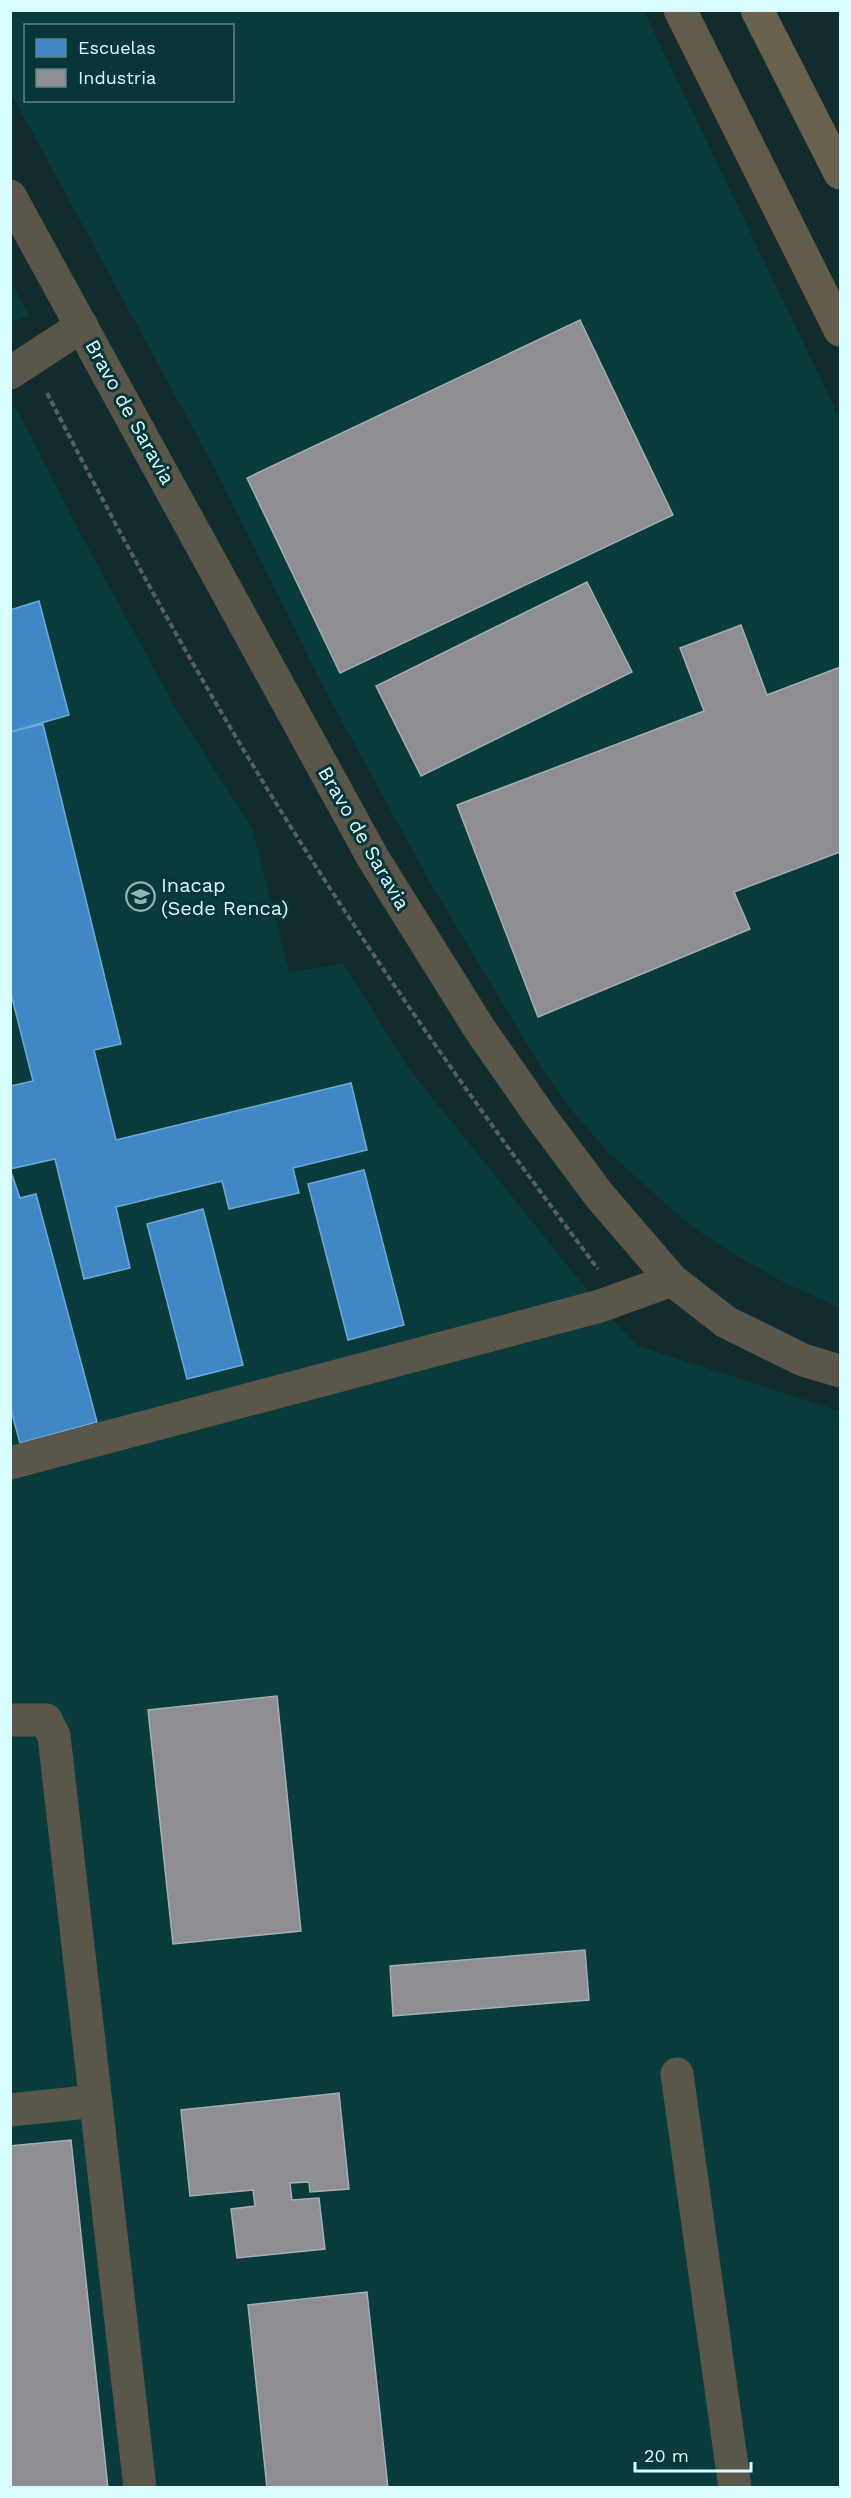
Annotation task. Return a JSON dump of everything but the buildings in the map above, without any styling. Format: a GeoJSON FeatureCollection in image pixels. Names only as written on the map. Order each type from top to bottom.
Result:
{"type":"FeatureCollection","features":[{"type":"Feature","properties":{"kind":"highway"},"geometry":{"type":"LineString","coordinates":[[757,10],[840,173]]}},
{"type":"Feature","properties":{"kind":"main road"},"geometry":{"type":"LineString","coordinates":[[680,10],[840,330]]}},
{"type":"Feature","properties":{"kind":"street","name":"Bravo de Saravia"},"geometry":{"type":"LineString","coordinates":[[10,196],[329,780],[425,944],[544,1122],[599,1195],[672,1280],[726,1322],[802,1360],[840,1371]]}},
{"type":"Feature","properties":{"kind":"street"},"geometry":{"type":"LineString","coordinates":[[20,367],[82,326]]}},
{"type":"Feature","properties":{"kind":"street"},"geometry":{"type":"LineString","coordinates":[[10,1463],[600,1306],[672,1280]]}},
{"type":"Feature","properties":{"kind":"street"},"geometry":{"type":"LineString","coordinates":[[10,1720],[46,1720],[54,1736],[140,2487]]}},
{"type":"Feature","properties":{"kind":"street"},"geometry":{"type":"LineString","coordinates":[[677,2074],[735,2487]]}},
{"type":"Feature","properties":{"kind":"street"},"geometry":{"type":"LineString","coordinates":[[10,2110],[96,2101]]}},
{"type":"Feature","properties":{"kind":"path"},"geometry":{"type":"LineString","coordinates":[[20,367],[116,526],[201,678],[303,845],[404,1000],[509,1151],[620,1298]]}},
{"type":"Feature","properties":{"kind":"shaded area"},"geometry":{"type":"Polygon","coordinates":[[[10,11],[644,11],[840,419],[840,1308],[785,1283],[737,1256],[691,1226],[609,1153],[574,1113],[543,1070],[432,886],[325,690],[215,469],[11,93],[10,11]]]}},
{"type":"Feature","properties":{"kind":"shaded area"},"geometry":{"type":"Polygon","coordinates":[[[10,281],[30,316],[11,322],[10,322],[10,281]]]}},
{"type":"Feature","properties":{"kind":"shaded area"},"geometry":{"type":"Polygon","coordinates":[[[16,408],[86,544],[177,711],[252,828],[289,972],[343,963],[409,1069],[600,1306],[638,1346],[840,1411],[840,2487],[11,2488],[10,410],[16,408]]]}},
{"type":"Feature","properties":{"kind":"place","name":"Inacap (Sede Renca)"},"geometry":{"type":"Point","coordinates":[140,896]}}]}
